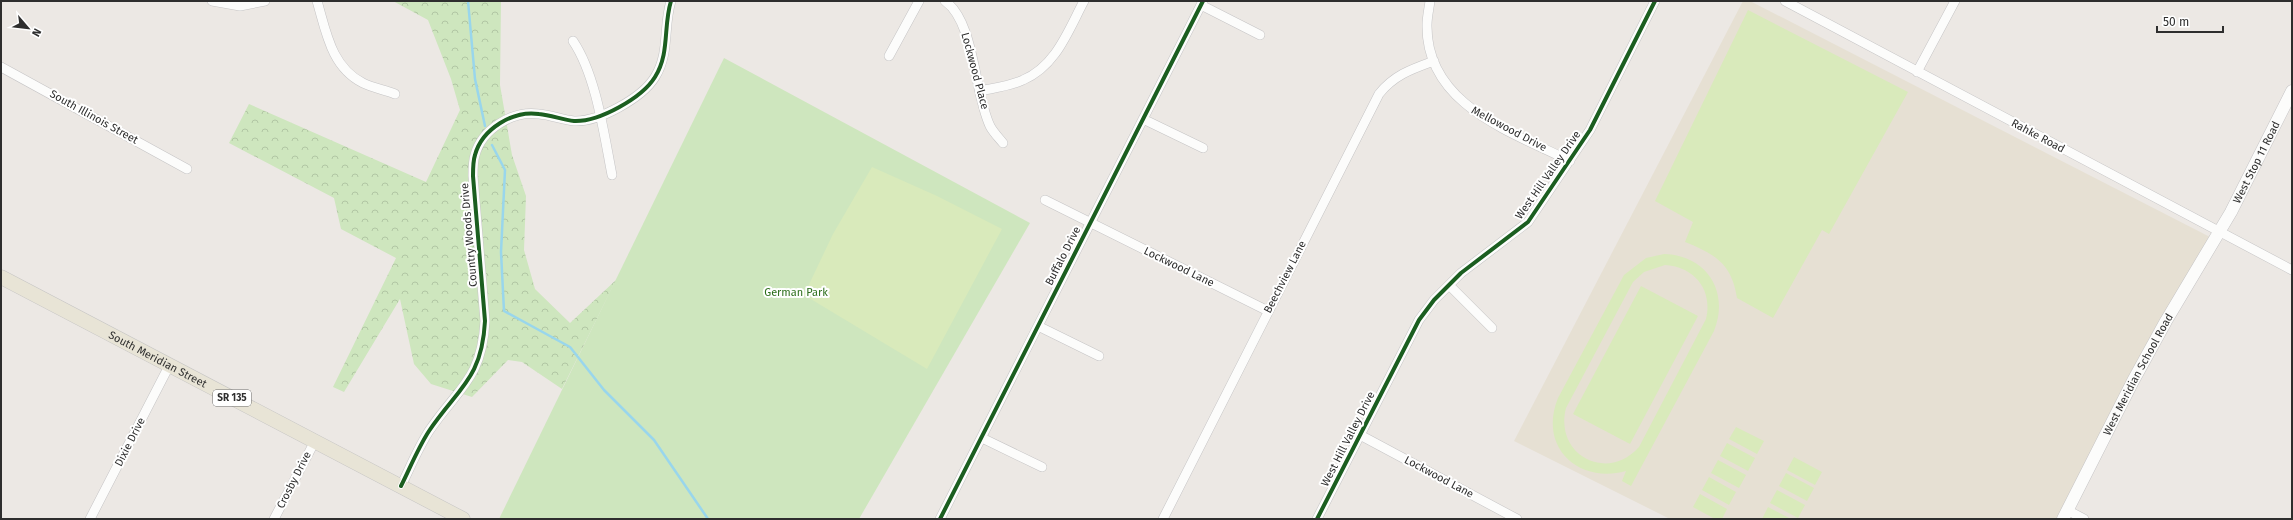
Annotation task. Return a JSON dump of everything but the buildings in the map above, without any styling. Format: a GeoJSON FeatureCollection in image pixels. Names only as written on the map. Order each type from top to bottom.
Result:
{"type":"FeatureCollection","features":[{"type":"Feature","properties":{"kind":"main road","name":"West Stop 11 Road"},"geometry":{"type":"LineString","coordinates":[[2219,232],[2292,91]]}},
{"type":"Feature","properties":{"kind":"main road","name":"West Meridian School Road"},"geometry":{"type":"LineString","coordinates":[[2065,515],[2150,350],[2219,232]]}},
{"type":"Feature","properties":{"kind":"main road","name":"South Meridian Street"},"geometry":{"type":"LineString","coordinates":[[1,277],[169,366],[315,440],[463,519]]}},
{"type":"Feature","properties":{"kind":"street"},"geometry":{"type":"LineString","coordinates":[[212,1],[240,6],[265,1]]}},
{"type":"Feature","properties":{"kind":"street"},"geometry":{"type":"LineString","coordinates":[[317,1],[330,47],[340,64],[362,82],[395,94]]}},
{"type":"Feature","properties":{"kind":"street","name":"Country Woods Drive"},"geometry":{"type":"LineString","coordinates":[[401,486],[429,431],[470,378],[478,363],[484,343],[485,321],[473,176],[475,156],[479,144],[495,126],[517,115],[537,113],[574,121],[588,120],[600,116],[636,98],[655,77],[666,50],[671,1]]}},
{"type":"Feature","properties":{"kind":"street"},"geometry":{"type":"LineString","coordinates":[[889,56],[919,1]]}},
{"type":"Feature","properties":{"kind":"street","name":"Lockwood Place"},"geometry":{"type":"LineString","coordinates":[[945,1],[951,5],[962,22],[990,126],[1003,143]]}},
{"type":"Feature","properties":{"kind":"street"},"geometry":{"type":"LineString","coordinates":[[980,91],[1022,80],[1043,69],[1054,56],[1084,1]]}},
{"type":"Feature","properties":{"kind":"street","name":"Mellowood Drive"},"geometry":{"type":"LineString","coordinates":[[1430,1],[1427,25],[1429,46],[1434,61],[1446,84],[1461,102],[1480,116],[1570,161]]}},
{"type":"Feature","properties":{"kind":"street","name":"West Hill Valley Drive"},"geometry":{"type":"LineString","coordinates":[[1317,519],[1419,320],[1434,300],[1461,272],[1528,222],[1590,130],[1655,1]]}},
{"type":"Feature","properties":{"kind":"street","name":"Rahke Road"},"geometry":{"type":"LineString","coordinates":[[1784,1],[2292,270]]}},
{"type":"Feature","properties":{"kind":"street"},"geometry":{"type":"LineString","coordinates":[[1917,72],[1955,1]]}},
{"type":"Feature","properties":{"kind":"street"},"geometry":{"type":"LineString","coordinates":[[1202,3],[1260,35]]}},
{"type":"Feature","properties":{"kind":"street","name":"Buffalo Drive"},"geometry":{"type":"LineString","coordinates":[[940,519],[1202,3]]}},
{"type":"Feature","properties":{"kind":"street"},"geometry":{"type":"LineString","coordinates":[[573,42],[583,56],[600,116],[612,175]]}},
{"type":"Feature","properties":{"kind":"street","name":"Beechview Lane"},"geometry":{"type":"LineString","coordinates":[[1163,519],[1379,94],[1387,84],[1404,72],[1434,61]]}},
{"type":"Feature","properties":{"kind":"street","name":"South Illinois Street"},"geometry":{"type":"LineString","coordinates":[[1,68],[187,169]]}},
{"type":"Feature","properties":{"kind":"street"},"geometry":{"type":"LineString","coordinates":[[1143,119],[1203,148]]}},
{"type":"Feature","properties":{"kind":"street","name":"Lockwood Lane"},"geometry":{"type":"LineString","coordinates":[[1045,200],[1268,311]]}},
{"type":"Feature","properties":{"kind":"street"},"geometry":{"type":"LineString","coordinates":[[1449,285],[1492,328]]}},
{"type":"Feature","properties":{"kind":"street"},"geometry":{"type":"LineString","coordinates":[[1038,326],[1099,356]]}},
{"type":"Feature","properties":{"kind":"street","name":"Dixie Drive"},"geometry":{"type":"LineString","coordinates":[[90,519],[169,366]]}},
{"type":"Feature","properties":{"kind":"street","name":"Lockwood Lane"},"geometry":{"type":"LineString","coordinates":[[1360,435],[1517,519]]}},
{"type":"Feature","properties":{"kind":"street"},"geometry":{"type":"LineString","coordinates":[[982,438],[1042,467]]}},
{"type":"Feature","properties":{"kind":"street","name":"Crosby Drive"},"geometry":{"type":"LineString","coordinates":[[274,519],[315,440]]}},
{"type":"Feature","properties":{"kind":"street"},"geometry":{"type":"LineString","coordinates":[[2065,515],[2084,519]]}},
{"type":"Feature","properties":{"kind":"shaded area"},"geometry":{"type":"Polygon","coordinates":[[[1743,1],[1750,1],[2210,237],[2058,519],[1670,519],[1514,441],[1743,1]]]}},
{"type":"Feature","properties":{"kind":"green space"},"geometry":{"type":"Polygon","coordinates":[[[393,1],[501,1],[500,85],[512,155],[526,196],[524,250],[535,289],[570,323],[616,280],[562,389],[522,362],[508,360],[472,397],[431,384],[414,364],[400,299],[344,392],[333,387],[396,258],[341,229],[334,198],[229,143],[249,104],[426,182],[460,110],[451,79],[428,20],[393,1]]]}},
{"type":"Feature","properties":{"kind":"green space"},"geometry":{"type":"Polygon","coordinates":[[[1748,10],[1908,92],[1829,234],[1822,230],[1773,318],[1737,298],[1735,286],[1731,277],[1720,262],[1705,251],[1685,242],[1693,222],[1655,201],[1748,10]]]}},
{"type":"Feature","properties":{"kind":"green space","name":"German Park"},"geometry":{"type":"Polygon","coordinates":[[[724,58],[1030,223],[859,519],[499,519],[724,58]]]}},
{"type":"Feature","properties":{"kind":"green space"},"geometry":{"type":"Polygon","coordinates":[[[872,167],[937,196],[1002,229],[927,369],[804,295],[833,234],[872,167]]]}},
{"type":"Feature","properties":{"kind":"green space"},"geometry":{"type":"Polygon","coordinates":[[[1664,254],[1679,256],[1692,261],[1702,268],[1711,278],[1716,289],[1719,302],[1718,316],[1714,331],[1631,486],[1622,481],[1626,471],[1608,474],[1592,472],[1578,467],[1566,458],[1558,446],[1553,432],[1553,416],[1558,398],[1624,275],[1646,258],[1664,254]],[[1665,265],[1644,272],[1633,282],[1566,408],[1564,425],[1568,439],[1575,450],[1586,459],[1599,463],[1612,463],[1626,458],[1639,447],[1706,319],[1707,299],[1704,290],[1693,275],[1676,267],[1665,265]]]}},
{"type":"Feature","properties":{"kind":"green space"},"geometry":{"type":"Polygon","coordinates":[[[1641,286],[1698,316],[1630,444],[1573,414],[1641,286]]]}},
{"type":"Feature","properties":{"kind":"green space"},"geometry":{"type":"Polygon","coordinates":[[[1736,427],[1764,441],[1757,454],[1729,439],[1736,427]]]}},
{"type":"Feature","properties":{"kind":"green space"},"geometry":{"type":"Polygon","coordinates":[[[1727,443],[1755,458],[1748,471],[1720,456],[1727,443]]]}},
{"type":"Feature","properties":{"kind":"green space"},"geometry":{"type":"Polygon","coordinates":[[[1794,457],[1822,472],[1815,485],[1787,470],[1794,457]]]}},
{"type":"Feature","properties":{"kind":"green space"},"geometry":{"type":"Polygon","coordinates":[[[1718,460],[1746,475],[1739,488],[1711,473],[1718,460]]]}},
{"type":"Feature","properties":{"kind":"green space"},"geometry":{"type":"Polygon","coordinates":[[[1786,473],[1814,488],[1807,501],[1779,486],[1786,473]]]}},
{"type":"Feature","properties":{"kind":"green space"},"geometry":{"type":"Polygon","coordinates":[[[1709,477],[1736,492],[1729,505],[1702,490],[1709,477]]]}},
{"type":"Feature","properties":{"kind":"green space"},"geometry":{"type":"Polygon","coordinates":[[[1777,490],[1805,505],[1798,518],[1770,503],[1777,490]]]}},
{"type":"Feature","properties":{"kind":"green space"},"geometry":{"type":"Polygon","coordinates":[[[1700,494],[1727,509],[1722,519],[1715,519],[1693,507],[1700,494]]]}},
{"type":"Feature","properties":{"kind":"green space"},"geometry":{"type":"Polygon","coordinates":[[[1768,507],[1791,519],[1762,519],[1768,507]]]}},
{"type":"Feature","properties":{"kind":"waterway"},"geometry":{"type":"LineString","coordinates":[[468,1],[475,79],[485,126]]}},
{"type":"Feature","properties":{"kind":"waterway"},"geometry":{"type":"LineString","coordinates":[[492,145],[505,170],[501,252],[504,311],[570,347],[604,390],[654,440],[708,519]]}},
{"type":"Feature","properties":{"kind":"cycle path"},"geometry":{"type":"LineString","coordinates":[[401,486],[429,431],[459,393],[474,370],[483,341],[485,321],[473,168],[475,155],[484,137],[500,123],[519,115],[539,114],[574,121],[595,118],[619,107],[640,93],[649,85],[660,68],[665,49],[667,20],[671,1]]}},
{"type":"Feature","properties":{"kind":"cycle path"},"geometry":{"type":"LineString","coordinates":[[940,519],[1203,1]]}},
{"type":"Feature","properties":{"kind":"cycle path"},"geometry":{"type":"LineString","coordinates":[[1317,519],[1419,320],[1434,300],[1461,273],[1528,222],[1590,130],[1655,1]]}}]}
